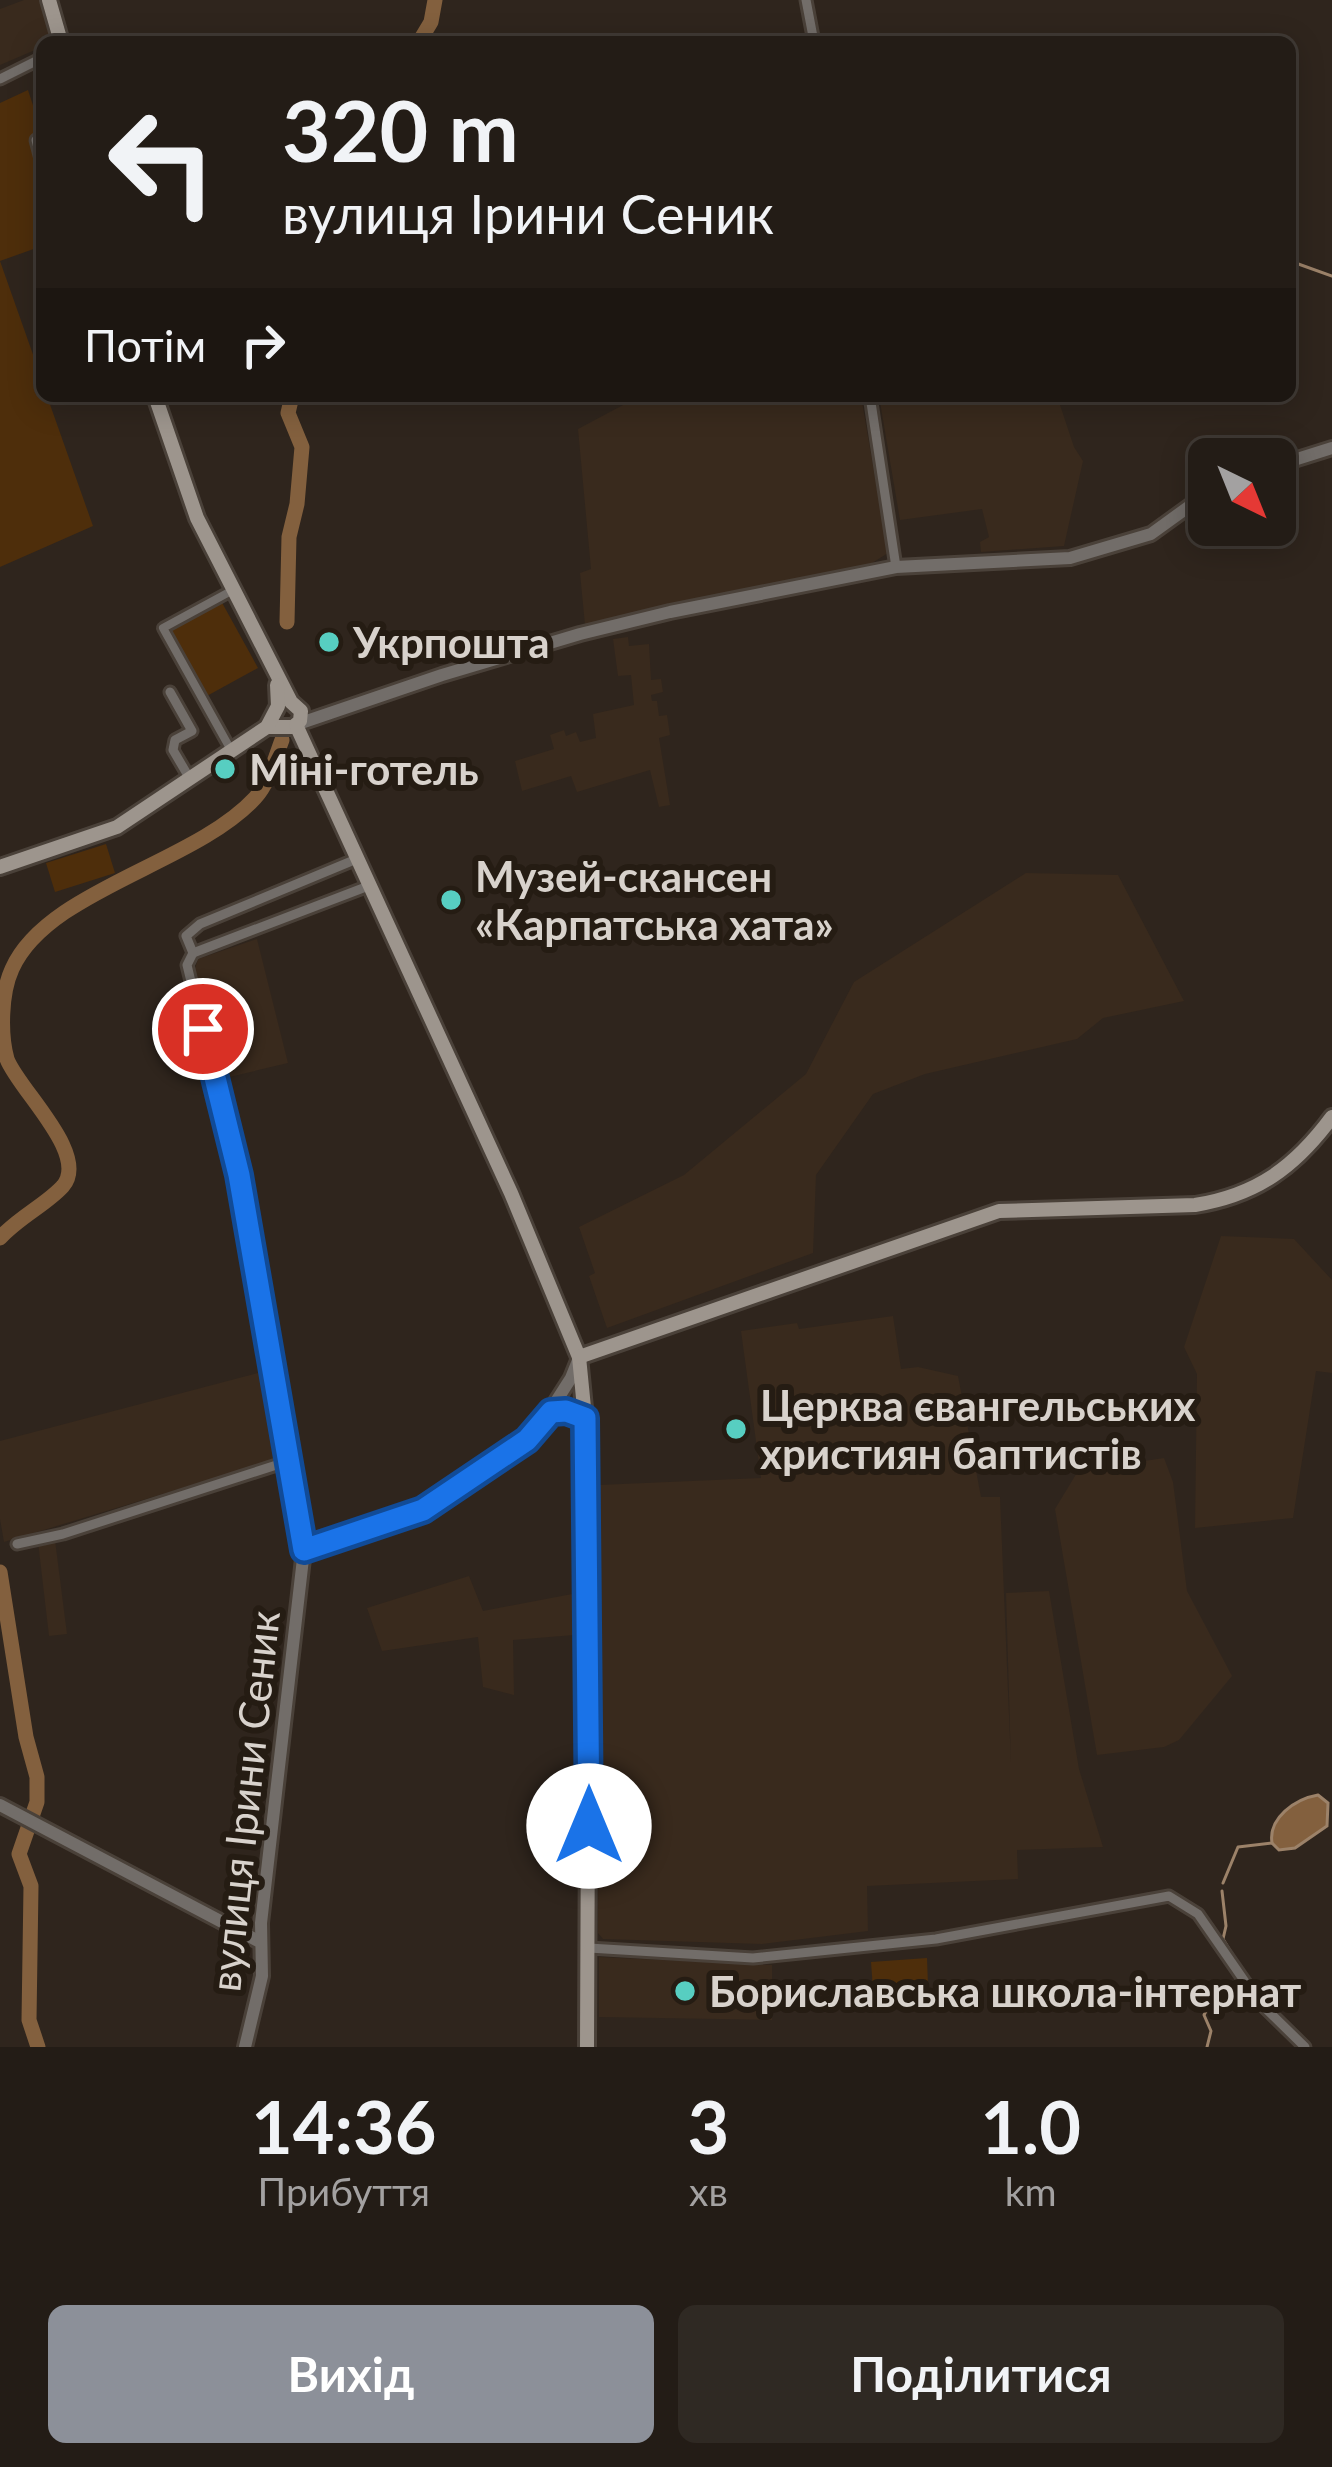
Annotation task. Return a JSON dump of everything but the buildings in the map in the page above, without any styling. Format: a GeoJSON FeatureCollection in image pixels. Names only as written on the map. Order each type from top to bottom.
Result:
{"type":"FeatureCollection","features":[{"type":"Feature","properties":{"kind":"main road"},"geometry":{"type":"LineString","coordinates":[[49,0],[59,36]]}},
{"type":"Feature","properties":{"kind":"main road"},"geometry":{"type":"LineString","coordinates":[[157,402],[192,506],[271,665],[454,1076],[511,1192],[579,1357],[585,1418],[586,2047]]}},
{"type":"Feature","properties":{"kind":"main road"},"geometry":{"type":"LineString","coordinates":[[271,665],[278,688],[277,711]]}},
{"type":"Feature","properties":{"kind":"main road"},"geometry":{"type":"LineString","coordinates":[[267,727],[281,705],[295,721]]}},
{"type":"Feature","properties":{"kind":"main road"},"geometry":{"type":"LineString","coordinates":[[0,867],[105,833],[267,727],[295,721]]}},
{"type":"Feature","properties":{"kind":"main road"},"geometry":{"type":"LineString","coordinates":[[579,1357],[999,1211],[1225,1200],[1265,1184],[1290,1167],[1332,1117]]}},
{"type":"Feature","properties":{"kind":"street"},"geometry":{"type":"LineString","coordinates":[[806,0],[813,36]]}},
{"type":"Feature","properties":{"kind":"street"},"geometry":{"type":"LineString","coordinates":[[0,79],[36,61]]}},
{"type":"Feature","properties":{"kind":"street"},"geometry":{"type":"LineString","coordinates":[[871,402],[896,567]]}},
{"type":"Feature","properties":{"kind":"street"},"geometry":{"type":"LineString","coordinates":[[1296,459],[1332,448]]}},
{"type":"Feature","properties":{"kind":"street"},"geometry":{"type":"LineString","coordinates":[[295,721],[580,634],[896,567],[1070,558],[1162,528],[1188,508]]}},
{"type":"Feature","properties":{"kind":"street"},"geometry":{"type":"LineString","coordinates":[[232,751],[164,628],[233,590]]}},
{"type":"Feature","properties":{"kind":"street"},"geometry":{"type":"LineString","coordinates":[[170,692],[192,730],[175,740],[172,750],[190,779]]}},
{"type":"Feature","properties":{"kind":"street"},"geometry":{"type":"LineString","coordinates":[[193,953],[186,936],[200,924],[358,858]]}},
{"type":"Feature","properties":{"kind":"street"},"geometry":{"type":"LineString","coordinates":[[371,885],[193,953],[187,965],[239,1175],[304,1550],[423,1510],[527,1440],[551,1412],[579,1357]]}},
{"type":"Feature","properties":{"kind":"street"},"geometry":{"type":"LineString","coordinates":[[551,1412],[585,1418]]}},
{"type":"Feature","properties":{"kind":"street"},"geometry":{"type":"LineString","coordinates":[[17,1544],[85,1527],[292,1460]]}},
{"type":"Feature","properties":{"kind":"street","name":"вулиця Ірини Сеник"},"geometry":{"type":"LineString","coordinates":[[245,2047],[258,2002],[260,1942],[304,1550]]}},
{"type":"Feature","properties":{"kind":"street"},"geometry":{"type":"LineString","coordinates":[[0,1805],[260,1942]]}},
{"type":"Feature","properties":{"kind":"street"},"geometry":{"type":"LineString","coordinates":[[589,1948],[754,1958],[936,1939],[1169,1896],[1198,1914],[1243,1982],[1305,2047]]}},
{"type":"Feature","properties":{"kind":"shaded area"},"geometry":{"type":"Polygon","coordinates":[[[40,0],[49,36],[36,36],[36,50],[0,65],[0,9],[40,0]]]}},
{"type":"Feature","properties":{"kind":"shaded area"},"geometry":{"type":"Polygon","coordinates":[[[28,90],[36,115],[36,248],[0,261],[0,103],[28,90]]]}},
{"type":"Feature","properties":{"kind":"shaded area"},"geometry":{"type":"Polygon","coordinates":[[[0,261],[36,363],[36,402],[49,402],[93,526],[0,567],[0,261]]]}},
{"type":"Feature","properties":{"kind":"shaded area"},"geometry":{"type":"Polygon","coordinates":[[[629,402],[862,402],[888,553],[864,568],[585,625],[580,573],[591,569],[578,429],[629,402]]]}},
{"type":"Feature","properties":{"kind":"shaded area"},"geometry":{"type":"Polygon","coordinates":[[[880,402],[1059,402],[1083,461],[1064,546],[981,552],[980,542],[989,537],[982,509],[900,520],[880,402]]]}},
{"type":"Feature","properties":{"kind":"shaded area"},"geometry":{"type":"Polygon","coordinates":[[[220,599],[258,668],[205,697],[167,628],[220,599]]]}},
{"type":"Feature","properties":{"kind":"shaded area"},"geometry":{"type":"Polygon","coordinates":[[[628,637],[629,646],[649,644],[651,680],[661,679],[663,692],[651,695],[659,716],[667,715],[670,735],[659,738],[670,805],[659,807],[650,770],[577,792],[571,776],[522,791],[515,761],[554,749],[550,735],[564,730],[566,736],[576,732],[580,742],[596,738],[593,714],[634,705],[631,675],[618,676],[613,639],[628,637]]]}},
{"type":"Feature","properties":{"kind":"shaded area"},"geometry":{"type":"Polygon","coordinates":[[[106,844],[115,873],[55,892],[46,863],[106,844]]]}},
{"type":"Feature","properties":{"kind":"shaded area"},"geometry":{"type":"Polygon","coordinates":[[[1026,873],[1118,875],[1184,1001],[1103,1018],[1077,1039],[925,1074],[873,1094],[816,1175],[813,1253],[607,1328],[579,1227],[684,1175],[806,1074],[854,982],[1026,873]]]}},
{"type":"Feature","properties":{"kind":"shaded area"},"geometry":{"type":"Polygon","coordinates":[[[257,939],[288,1063],[221,1079],[194,972],[198,959],[257,939]]]}},
{"type":"Feature","properties":{"kind":"shaded area"},"geometry":{"type":"Polygon","coordinates":[[[1221,1236],[1294,1239],[1332,1280],[1332,1373],[1316,1371],[1293,1518],[1195,1528],[1197,1374],[1184,1347],[1221,1236]]]}},
{"type":"Feature","properties":{"kind":"shaded area"},"geometry":{"type":"Polygon","coordinates":[[[893,1316],[901,1369],[918,1367],[958,1376],[981,1497],[1000,1497],[1011,1764],[1006,1593],[1049,1591],[1079,1769],[1103,1847],[1017,1850],[1018,1879],[867,1886],[868,1931],[762,1944],[603,1939],[598,1933],[599,1485],[761,1478],[741,1331],[797,1323],[799,1329],[893,1316]]]}},
{"type":"Feature","properties":{"kind":"shaded area"},"geometry":{"type":"Polygon","coordinates":[[[269,1370],[288,1456],[4,1542],[0,1441],[269,1370]]]}},
{"type":"Feature","properties":{"kind":"shaded area"},"geometry":{"type":"Polygon","coordinates":[[[1164,1458],[1173,1482],[1187,1591],[1232,1676],[1179,1740],[1164,1747],[1097,1755],[1055,1509],[1078,1471],[1164,1458]]]}},
{"type":"Feature","properties":{"kind":"shaded area"},"geometry":{"type":"Polygon","coordinates":[[[55,1540],[67,1634],[49,1636],[38,1542],[55,1540]]]}},
{"type":"Feature","properties":{"kind":"shaded area"},"geometry":{"type":"Polygon","coordinates":[[[469,1576],[483,1611],[572,1594],[574,1635],[513,1640],[514,1695],[483,1687],[478,1637],[382,1651],[367,1608],[469,1576]]]}},
{"type":"Feature","properties":{"kind":"shaded area"},"geometry":{"type":"Polygon","coordinates":[[[1318,1795],[1328,1803],[1327,1826],[1295,1848],[1279,1850],[1272,1843],[1272,1834],[1279,1818],[1292,1805],[1318,1795]]]}},
{"type":"Feature","properties":{"kind":"shaded area","name":"Бориславська школа-інтернат"},"geometry":{"type":"Polygon","coordinates":[[[599,1957],[772,1965],[772,2020],[599,2017],[599,1957]]]}},
{"type":"Feature","properties":{"kind":"shaded area"},"geometry":{"type":"Polygon","coordinates":[[[927,1958],[928,1985],[873,1989],[871,1962],[927,1958]]]}},
{"type":"Feature","properties":{"kind":"waterway"},"geometry":{"type":"LineString","coordinates":[[423,36],[435,0]]}},
{"type":"Feature","properties":{"kind":"waterway"},"geometry":{"type":"LineString","coordinates":[[1296,263],[1332,276]]}},
{"type":"Feature","properties":{"kind":"waterway"},"geometry":{"type":"LineString","coordinates":[[287,622],[289,537],[302,447],[288,413],[291,402]]}},
{"type":"Feature","properties":{"kind":"waterway"},"geometry":{"type":"LineString","coordinates":[[0,1238],[56,1193],[69,1173],[60,1140],[7,1059],[3,1014],[12,969],[30,942],[56,918],[228,821],[260,792],[282,740]]}},
{"type":"Feature","properties":{"kind":"waterway"},"geometry":{"type":"LineString","coordinates":[[0,1572],[26,1737],[37,1777],[37,1802],[19,1854],[31,1886],[29,2020],[38,2047]]}},
{"type":"Feature","properties":{"kind":"waterway"},"geometry":{"type":"LineString","coordinates":[[1223,1883],[1238,1847],[1272,1843]]}},
{"type":"Feature","properties":{"kind":"waterway"},"geometry":{"type":"LineString","coordinates":[[1222,1891],[1223,1939],[1243,1972]]}},
{"type":"Feature","properties":{"kind":"waterway"},"geometry":{"type":"LineString","coordinates":[[1207,2047],[1211,2031],[1204,2015],[1212,1999],[1242,1980]]}},
{"type":"Feature","properties":{"kind":"place","name":"Укрпошта"},"geometry":{"type":"Point","coordinates":[329,642]}},
{"type":"Feature","properties":{"kind":"place","name":"Міні-готель"},"geometry":{"type":"Point","coordinates":[225,769]}},
{"type":"Feature","properties":{"kind":"place","name":"Музей-скансен «Карпатська хата»"},"geometry":{"type":"Point","coordinates":[451,900]}},
{"type":"Feature","properties":{"kind":"place","name":"Церква євангельських християн баптистів"},"geometry":{"type":"Point","coordinates":[736,1429]}},
{"type":"Feature","properties":{"kind":"place","name":"Бориславська школа-інтернат"},"geometry":{"type":"Point","coordinates":[685,1991]}},
{"type":"Feature","properties":{"kind":"route"},"geometry":{"type":"LineString","coordinates":[[203,1029],[239,1175],[304,1550],[423,1510],[527,1440],[551,1412],[585,1418],[589,1826]]}}]}
